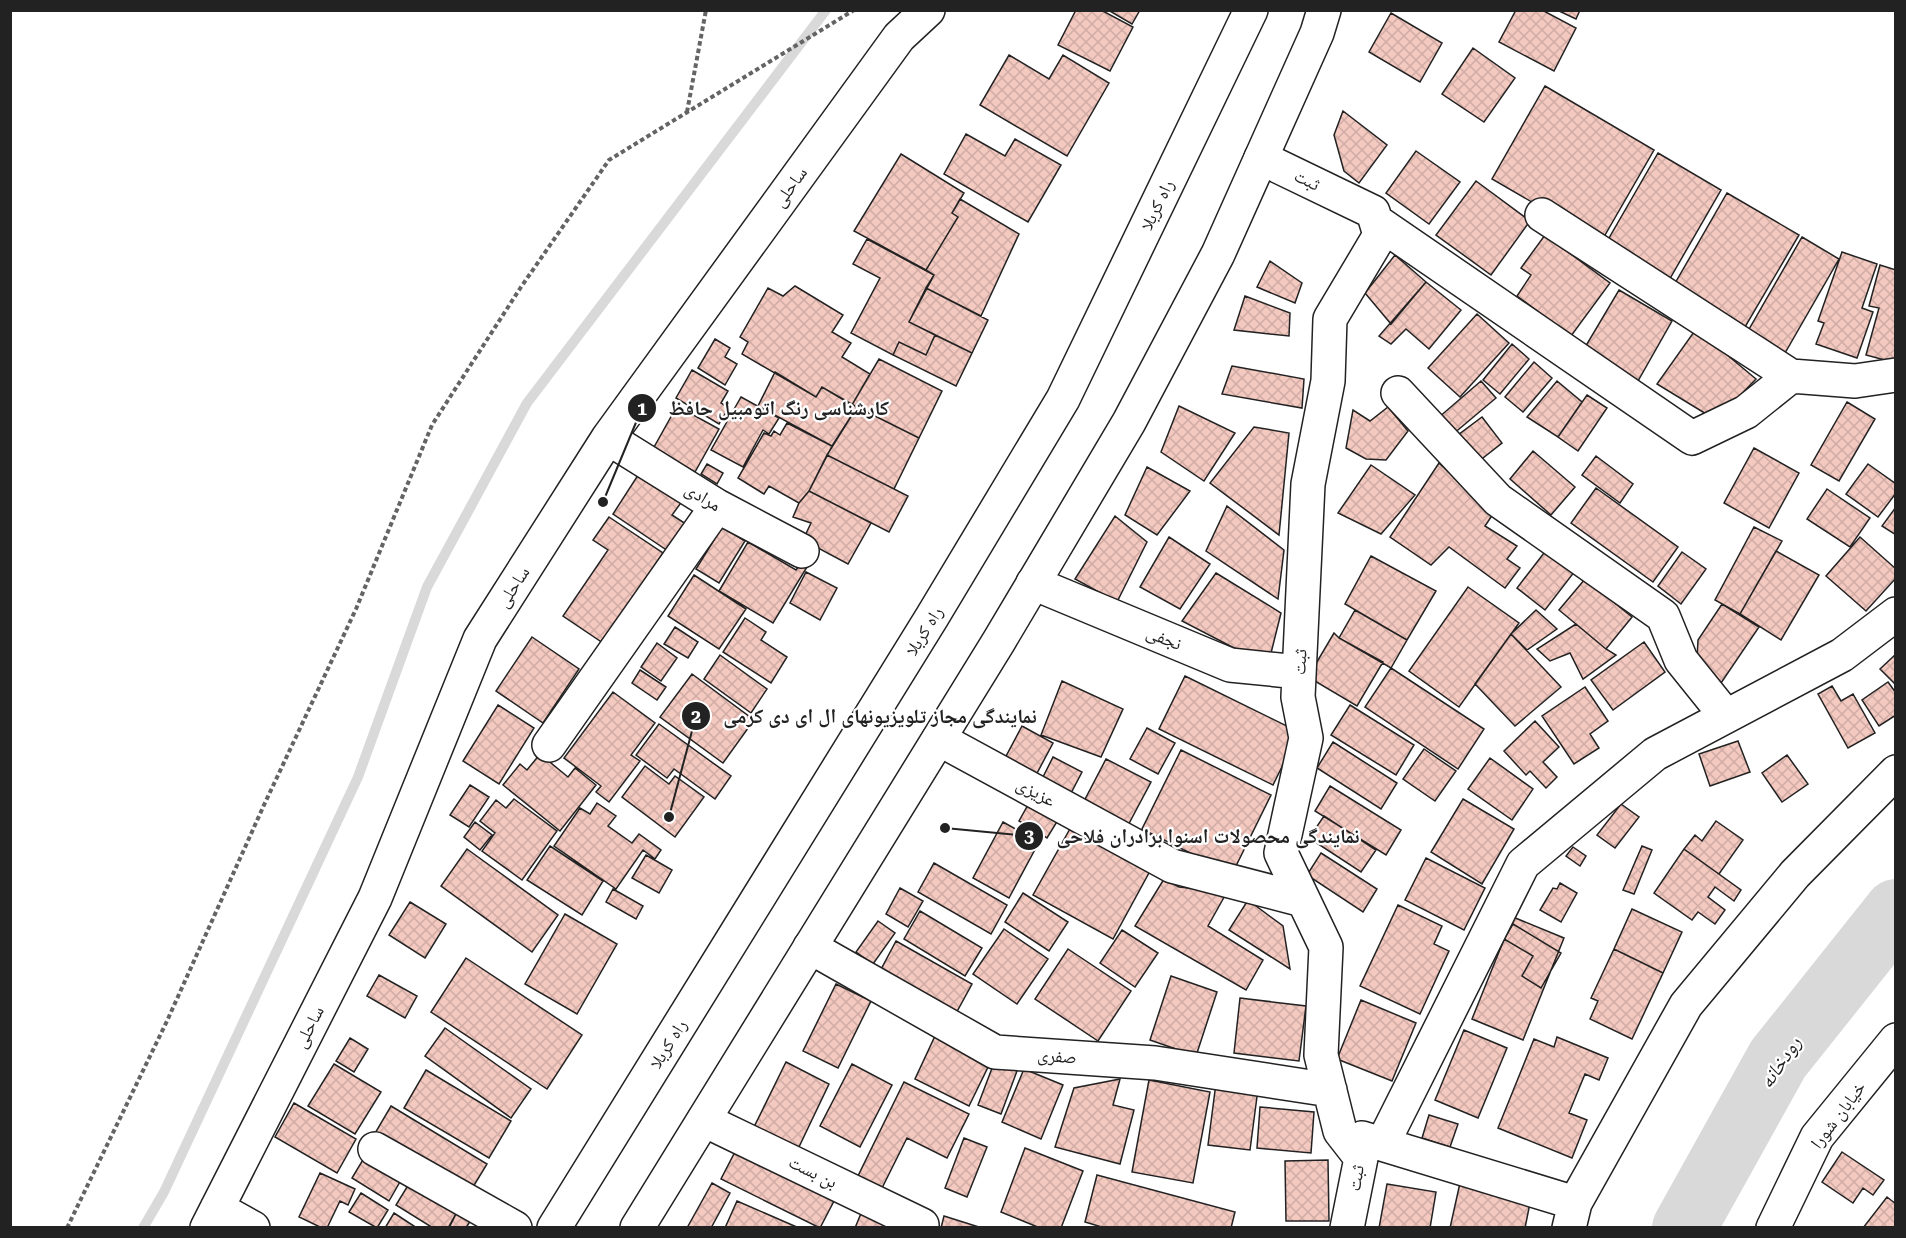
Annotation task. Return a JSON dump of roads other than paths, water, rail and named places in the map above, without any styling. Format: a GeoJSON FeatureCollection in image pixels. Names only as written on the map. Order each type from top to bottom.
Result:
{"type":"FeatureCollection","features":[{"type":"Feature","properties":{"kind":"street","name":"ساحلی"},"geometry":{"type":"LineString","coordinates":[[212,1218],[375,898],[480,639],[608,438],[898,37],[928,10]]}},
{"type":"Feature","properties":{"kind":"street","name":"راه کربلا"},"geometry":{"type":"LineString","coordinates":[[554,1227],[932,617],[1063,399],[1251,10]]}},
{"type":"Feature","properties":{"kind":"street"},"geometry":{"type":"LineString","coordinates":[[637,1227],[939,739],[1129,422],[1218,254],[1317,33],[1324,10]]}},
{"type":"Feature","properties":{"kind":"street","name":"ثبت"},"geometry":{"type":"LineString","coordinates":[[1261,158],[1373,212],[1380,235],[1330,319],[1328,381],[1308,484],[1298,697],[1306,738],[1281,853],[1326,946],[1321,1055],[1340,1131],[1361,1158],[1347,1227]]}},
{"type":"Feature","properties":{"kind":"street"},"geometry":{"type":"LineString","coordinates":[[1542,215],[1791,376],[1855,381],[1896,375]]}},
{"type":"Feature","properties":{"kind":"street"},"geometry":{"type":"LineString","coordinates":[[1376,221],[1692,438],[1746,412],[1791,376]]}},
{"type":"Feature","properties":{"kind":"street"},"geometry":{"type":"LineString","coordinates":[[1398,393],[1498,500],[1663,616],[1681,660],[1726,716]]}},
{"type":"Feature","properties":{"kind":"street","name":"مرادی"},"geometry":{"type":"LineString","coordinates":[[608,438],[717,506],[802,551]]}},
{"type":"Feature","properties":{"kind":"street"},"geometry":{"type":"LineString","coordinates":[[549,745],[717,506]]}},
{"type":"Feature","properties":{"kind":"street","name":"نجفی"},"geometry":{"type":"LineString","coordinates":[[1033,583],[1230,665],[1299,672]]}},
{"type":"Feature","properties":{"kind":"street"},"geometry":{"type":"LineString","coordinates":[[1383,1143],[1523,864],[1655,754],[1842,655],[1896,614]]}},
{"type":"Feature","properties":{"kind":"street","name":"عزیزی"},"geometry":{"type":"LineString","coordinates":[[939,739],[1172,866],[1303,900]]}},
{"type":"Feature","properties":{"kind":"street"},"geometry":{"type":"LineString","coordinates":[[1340,1131],[1383,1143],[1572,1215],[1686,1005],[1795,874],[1896,772]]}},
{"type":"Feature","properties":{"kind":"street","name":"صفری"},"geometry":{"type":"LineString","coordinates":[[810,947],[995,1052],[1155,1063],[1330,1090]]}},
{"type":"Feature","properties":{"kind":"street","name":"خیابان شورا"},"geometry":{"type":"LineString","coordinates":[[1773,1227],[1817,1137],[1896,1040]]}},
{"type":"Feature","properties":{"kind":"street","name":"بن بست"},"geometry":{"type":"LineString","coordinates":[[704,1120],[922,1225]]}},
{"type":"Feature","properties":{"kind":"street"},"geometry":{"type":"LineString","coordinates":[[375,1149],[514,1227]]}},
{"type":"Feature","properties":{"kind":"street"},"geometry":{"type":"LineString","coordinates":[[212,1218],[253,1227]]}},
{"type":"Feature","properties":{"kind":"waterway"},"geometry":{"type":"LineString","coordinates":[[143,1228],[164,1192],[358,777],[427,587],[527,403],[826,10]]}},
{"type":"Feature","properties":{"kind":"waterway","name":"رودخانه"},"geometry":{"type":"LineString","coordinates":[[1684,1228],[1778,1059],[1896,911]]}},
{"type":"Feature","properties":{"kind":"place","name":"کارشناسی رنگ اتومبیل حافظ"},"geometry":{"type":"Point","coordinates":[603,502]}},
{"type":"Feature","properties":{"kind":"place","name":"نمایندگی مجاز تلویزیونهای ال ای دی کرمی"},"geometry":{"type":"Point","coordinates":[669,817]}},
{"type":"Feature","properties":{"kind":"place","name":"نمایندگی محصولات اسنوا برادران فلاحی"},"geometry":{"type":"Point","coordinates":[945,828]}}]}
